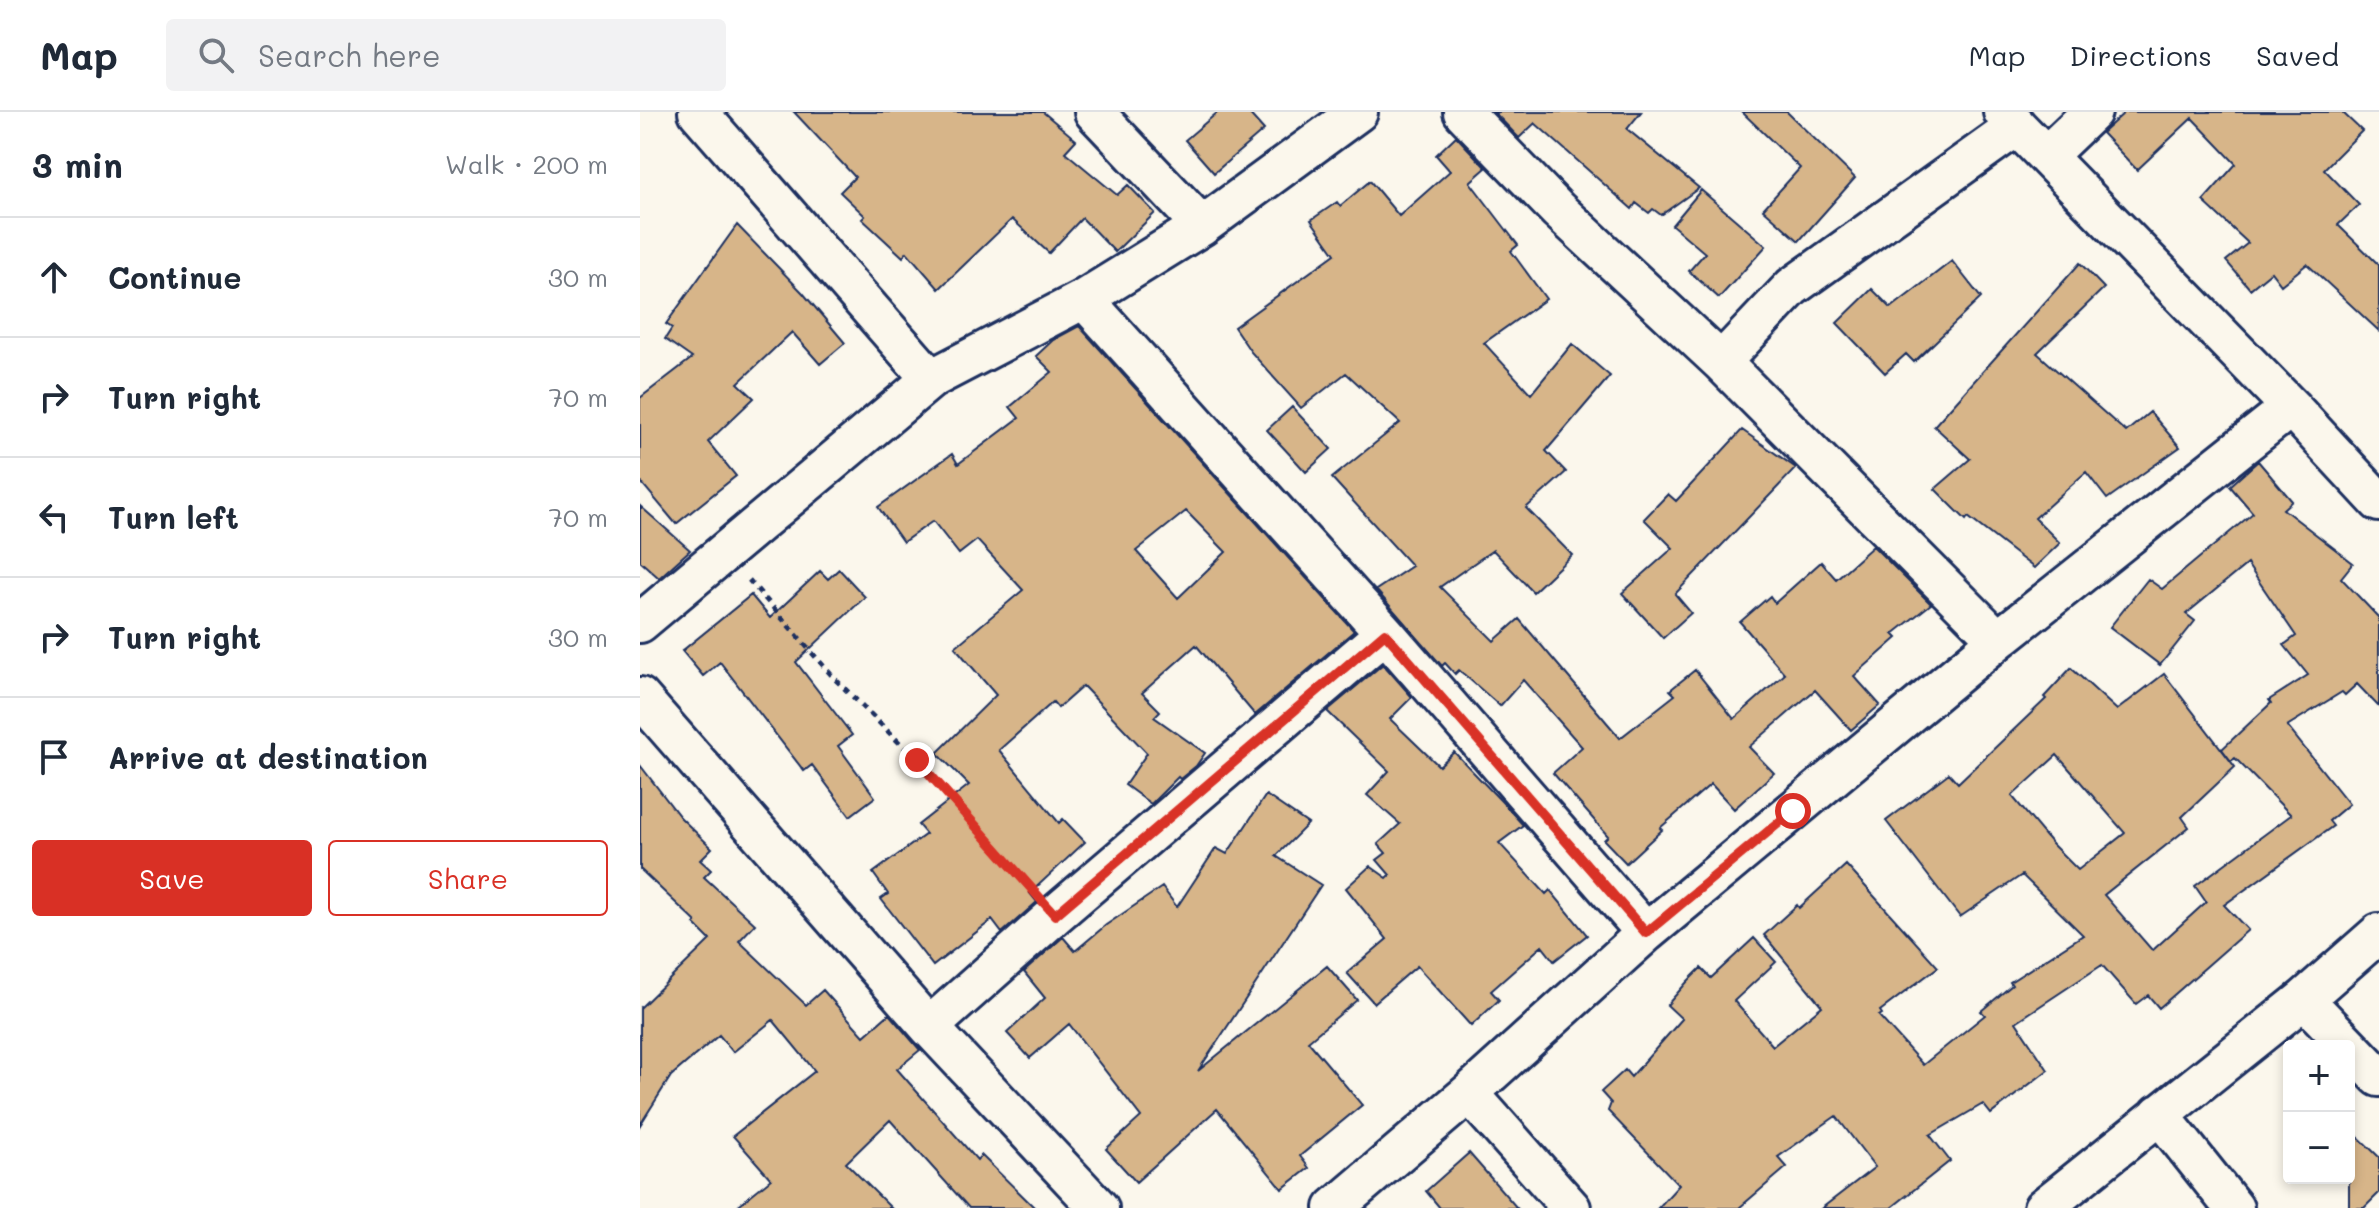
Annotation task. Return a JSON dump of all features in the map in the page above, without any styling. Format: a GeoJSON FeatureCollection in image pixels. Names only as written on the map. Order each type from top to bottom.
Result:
{"type":"FeatureCollection","features":[{"type":"Feature","properties":{"kind":"street"},"geometry":{"type":"LineString","coordinates":[[698,112],[931,379]]}},
{"type":"Feature","properties":{"kind":"street"},"geometry":{"type":"LineString","coordinates":[[1094,112],[1202,226]]}},
{"type":"Feature","properties":{"kind":"street"},"geometry":{"type":"LineString","coordinates":[[640,623],[931,379],[1084,299],[1202,226],[1358,112]]}},
{"type":"Feature","properties":{"kind":"street"},"geometry":{"type":"LineString","coordinates":[[1463,112],[1558,210],[1721,362],[1998,640]]}},
{"type":"Feature","properties":{"kind":"street"},"geometry":{"type":"LineString","coordinates":[[2046,156],[2092,112]]}},
{"type":"Feature","properties":{"kind":"street"},"geometry":{"type":"LineString","coordinates":[[1721,362],[1792,287],[2010,119],[2291,407],[2379,502]]}},
{"type":"Feature","properties":{"kind":"street"},"geometry":{"type":"LineString","coordinates":[[1084,299],[1385,633],[1646,933]]}},
{"type":"Feature","properties":{"kind":"street"},"geometry":{"type":"LineString","coordinates":[[1334,1208],[1469,1093],[1646,933],[1998,640],[2291,407]]}},
{"type":"Feature","properties":{"kind":"street"},"geometry":{"type":"LineString","coordinates":[[929,1027],[1385,633]]}},
{"type":"Feature","properties":{"kind":"street"},"geometry":{"type":"LineString","coordinates":[[640,697],[929,1027],[1099,1208]]}},
{"type":"Feature","properties":{"kind":"street"},"geometry":{"type":"LineString","coordinates":[[2043,1208],[2304,999],[2379,933]]}},
{"type":"Feature","properties":{"kind":"street"},"geometry":{"type":"LineString","coordinates":[[2304,999],[2379,1077]]}},
{"type":"Feature","properties":{"kind":"street"},"geometry":{"type":"LineString","coordinates":[[1469,1093],[1571,1208]]}},
{"type":"Feature","properties":{"kind":"street"},"geometry":{"type":"LineString","coordinates":[[2159,1114],[2234,1208]]}},
{"type":"Feature","properties":{"kind":"path"},"geometry":{"type":"LineString","coordinates":[[725,552],[834,678],[917,760],[1055,915]]}},
{"type":"Feature","properties":{"kind":"building"},"geometry":{"type":"Polygon","coordinates":[[[794,112],[1043,112],[1076,140],[1065,152],[1117,195],[1128,185],[1155,213],[1115,252],[1082,218],[1049,253],[1012,219],[939,289],[907,252],[903,257],[862,219],[865,216],[840,192],[855,177],[794,112]]]}},
{"type":"Feature","properties":{"kind":"building"},"geometry":{"type":"Polygon","coordinates":[[[1218,112],[1248,112],[1264,130],[1214,173],[1185,140],[1218,112]]]}},
{"type":"Feature","properties":{"kind":"building"},"geometry":{"type":"Polygon","coordinates":[[[1494,112],[1641,112],[1627,129],[1699,188],[1661,215],[1653,209],[1649,213],[1636,203],[1632,209],[1535,123],[1519,138],[1494,112]]]}},
{"type":"Feature","properties":{"kind":"building"},"geometry":{"type":"Polygon","coordinates":[[[1742,112],[1787,112],[1855,178],[1799,241],[1763,209],[1800,168],[1742,112]]]}},
{"type":"Feature","properties":{"kind":"building"},"geometry":{"type":"Polygon","coordinates":[[[2125,112],[2342,112],[2362,131],[2324,169],[2359,205],[2338,225],[2379,265],[2379,331],[2307,264],[2281,285],[2271,272],[2250,289],[2226,261],[2248,243],[2203,201],[2236,164],[2192,118],[2137,170],[2102,133],[2125,112]]]}},
{"type":"Feature","properties":{"kind":"building"},"geometry":{"type":"Polygon","coordinates":[[[1456,136],[1486,168],[1470,182],[1518,245],[1511,251],[1546,299],[1484,343],[1531,394],[1572,344],[1610,376],[1546,451],[1566,472],[1526,508],[1572,555],[1533,592],[1493,550],[1440,587],[1494,641],[1519,619],[1620,738],[1675,695],[1670,690],[1695,670],[1734,719],[1785,674],[1740,622],[1770,596],[1775,603],[1821,562],[1836,579],[1873,546],[1931,604],[1893,634],[1897,638],[1854,676],[1880,705],[1851,730],[1815,690],[1749,747],[1774,773],[1734,809],[1711,784],[1660,828],[1662,830],[1626,863],[1604,840],[1608,836],[1553,773],[1582,747],[1523,680],[1500,706],[1459,670],[1455,674],[1445,663],[1442,666],[1376,590],[1412,566],[1332,478],[1400,423],[1346,373],[1301,408],[1251,352],[1234,327],[1335,254],[1311,220],[1337,202],[1340,206],[1370,181],[1399,216],[1450,171],[1436,155],[1456,136]]]}},
{"type":"Feature","properties":{"kind":"building"},"geometry":{"type":"Polygon","coordinates":[[[1701,190],[1766,246],[1719,298],[1689,271],[1705,253],[1672,225],[1701,190]]]}},
{"type":"Feature","properties":{"kind":"building"},"geometry":{"type":"Polygon","coordinates":[[[737,225],[803,293],[845,343],[820,364],[792,332],[738,383],[754,398],[708,442],[736,476],[676,524],[640,481],[640,398],[692,358],[665,339],[672,328],[666,324],[737,225]]]}},
{"type":"Feature","properties":{"kind":"building"},"geometry":{"type":"Polygon","coordinates":[[[1952,261],[1981,298],[1914,362],[1906,354],[1885,373],[1837,323],[1872,289],[1891,308],[1952,261]]]}},
{"type":"Feature","properties":{"kind":"building"},"geometry":{"type":"Polygon","coordinates":[[[2080,263],[2104,288],[2037,353],[2126,432],[2150,412],[2180,447],[2107,499],[2086,472],[2035,518],[2060,543],[2034,568],[1968,517],[1966,520],[1935,489],[1970,459],[1934,426],[2080,263]]]}},
{"type":"Feature","properties":{"kind":"building"},"geometry":{"type":"Polygon","coordinates":[[[1079,326],[1354,631],[1255,715],[1196,645],[1142,693],[1160,711],[1154,717],[1205,753],[1196,766],[1180,779],[1178,777],[1151,804],[1125,785],[1147,753],[1083,686],[1058,708],[1053,702],[999,750],[1059,823],[1063,819],[1085,842],[1030,893],[1037,902],[1002,933],[992,920],[933,966],[881,899],[888,894],[873,873],[926,834],[918,825],[969,785],[937,753],[996,695],[955,647],[1023,590],[977,540],[959,554],[933,521],[903,542],[878,507],[952,454],[958,464],[1019,418],[1010,407],[1052,372],[1036,356],[1053,340],[1079,326]],[[1186,511],[1136,551],[1178,598],[1226,552],[1186,511]]]}},
{"type":"Feature","properties":{"kind":"building"},"geometry":{"type":"Polygon","coordinates":[[[1292,407],[1331,449],[1306,472],[1267,430],[1292,407]]]}},
{"type":"Feature","properties":{"kind":"building"},"geometry":{"type":"Polygon","coordinates":[[[1742,430],[1796,468],[1675,594],[1691,613],[1663,638],[1622,593],[1673,548],[1644,519],[1668,494],[1676,501],[1742,430]]]}},
{"type":"Feature","properties":{"kind":"building"},"geometry":{"type":"Polygon","coordinates":[[[2258,461],[2292,501],[2283,509],[2353,563],[2341,578],[2379,618],[2379,707],[2357,684],[2345,695],[2342,692],[2287,726],[2349,804],[2329,821],[2333,826],[2224,905],[2248,930],[2159,1008],[2148,995],[2136,1004],[2102,965],[2016,1022],[2048,1070],[1991,1114],[1983,1104],[1930,1135],[1950,1161],[1891,1208],[1822,1208],[1875,1167],[1836,1116],[1778,1157],[1787,1167],[1739,1208],[1658,1208],[1679,1185],[1608,1111],[1611,1103],[1601,1092],[1625,1070],[1631,1077],[1682,1019],[1667,1005],[1687,982],[1701,968],[1711,978],[1754,938],[1776,962],[1734,1001],[1773,1046],[1822,1006],[1764,935],[1846,865],[1938,967],[1880,1011],[1882,1014],[1879,1016],[1923,1065],[1985,1015],[1981,1011],[2012,985],[2010,982],[2083,935],[2022,875],[1960,917],[1886,821],[1949,773],[1958,783],[2046,699],[2044,697],[2071,668],[2117,710],[2164,674],[2235,767],[2182,817],[2189,827],[2104,895],[2151,949],[2206,902],[2195,886],[2291,815],[2235,758],[2231,761],[2222,749],[2271,703],[2269,700],[2308,675],[2284,645],[2296,636],[2247,564],[2186,614],[2195,621],[2160,665],[2110,627],[2148,579],[2162,589],[2253,513],[2230,486],[2258,461]],[[2057,755],[2012,796],[2078,870],[2125,833],[2057,755]]]}},
{"type":"Feature","properties":{"kind":"building"},"geometry":{"type":"Polygon","coordinates":[[[640,506],[690,550],[659,578],[640,561],[640,506]]]}},
{"type":"Feature","properties":{"kind":"building"},"geometry":{"type":"Polygon","coordinates":[[[839,569],[865,597],[796,662],[852,735],[838,746],[875,797],[850,816],[812,765],[804,771],[720,662],[703,676],[682,651],[751,595],[770,618],[820,571],[828,579],[839,569]]]}},
{"type":"Feature","properties":{"kind":"building"},"geometry":{"type":"Polygon","coordinates":[[[1383,664],[1412,697],[1390,719],[1439,766],[1454,752],[1523,825],[1499,843],[1546,894],[1550,890],[1587,935],[1554,961],[1542,946],[1491,991],[1499,1000],[1471,1026],[1417,966],[1374,1003],[1347,973],[1387,939],[1346,888],[1370,866],[1387,878],[1390,875],[1377,860],[1386,853],[1378,844],[1400,824],[1367,795],[1389,771],[1327,711],[1383,664]]]}},
{"type":"Feature","properties":{"kind":"building"},"geometry":{"type":"Polygon","coordinates":[[[640,765],[680,817],[712,848],[700,860],[711,870],[704,877],[755,924],[739,941],[806,1005],[823,990],[864,1036],[889,1014],[920,1050],[897,1069],[977,1160],[981,1155],[1035,1208],[969,1208],[890,1120],[846,1163],[891,1208],[735,1208],[771,1179],[733,1136],[815,1071],[773,1020],[733,1052],[719,1035],[671,1076],[640,1125],[640,1008],[710,940],[694,924],[696,922],[640,869],[640,765]]]}},
{"type":"Feature","properties":{"kind":"building"},"geometry":{"type":"Polygon","coordinates":[[[1266,795],[1308,824],[1276,856],[1321,885],[1198,1071],[1327,966],[1357,1000],[1308,1041],[1362,1105],[1300,1156],[1309,1168],[1282,1189],[1217,1109],[1136,1182],[1106,1149],[1141,1117],[1069,1024],[1030,1058],[1007,1033],[1045,998],[1024,972],[1063,937],[1075,951],[1106,925],[1162,887],[1177,907],[1216,848],[1227,854],[1266,795]]]}},
{"type":"Feature","properties":{"kind":"building"},"geometry":{"type":"Polygon","coordinates":[[[2355,1134],[2379,1157],[2379,1193],[2364,1208],[2349,1208],[2349,1184],[2355,1184],[2355,1134]]]}},
{"type":"Feature","properties":{"kind":"building"},"geometry":{"type":"Polygon","coordinates":[[[1469,1153],[1517,1208],[1440,1208],[1426,1191],[1469,1153]]]}},
{"type":"Feature","properties":{"kind":"route"},"geometry":{"type":"LineString","coordinates":[[917,760],[1055,915],[1385,633],[1646,933],[1793,811]]}}]}
